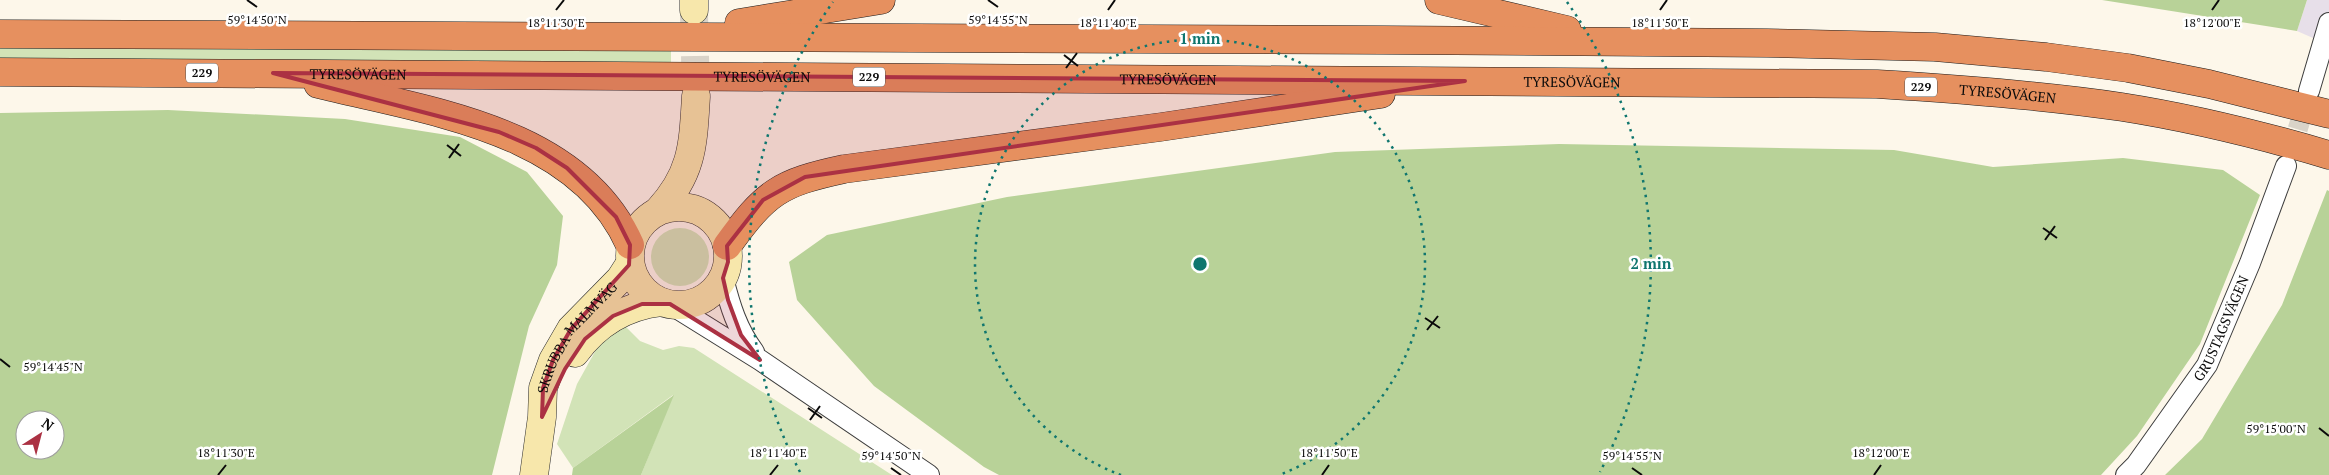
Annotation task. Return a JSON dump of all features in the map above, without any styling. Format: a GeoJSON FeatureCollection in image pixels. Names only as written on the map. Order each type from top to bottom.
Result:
{"type":"FeatureCollection","features":[{"type":"Feature","properties":{"kind":"highway"},"geometry":{"type":"LineString","coordinates":[[654,36],[881,0]]}},
{"type":"Feature","properties":{"kind":"highway"},"geometry":{"type":"LineString","coordinates":[[1439,0],[1618,42]]}},
{"type":"Feature","properties":{"kind":"highway"},"geometry":{"type":"LineString","coordinates":[[0,34],[1618,42],[1935,47],[2046,57],[2128,68],[2209,84],[2329,114]]}},
{"type":"Feature","properties":{"kind":"highway","name":"TYRESÖVÄGEN"},"geometry":{"type":"LineString","coordinates":[[0,72],[1877,84],[1963,90],[2124,108],[2199,122],[2329,155]]}},
{"type":"Feature","properties":{"kind":"highway"},"geometry":{"type":"LineString","coordinates":[[272,73],[460,119],[536,148],[567,168],[594,192],[616,217],[629,255]]}},
{"type":"Feature","properties":{"kind":"highway"},"geometry":{"type":"LineString","coordinates":[[727,246],[762,200],[782,187],[805,177],[844,169],[1161,127],[1465,81]]}},
{"type":"Feature","properties":{"kind":"street"},"geometry":{"type":"LineString","coordinates":[[2309,90],[2329,23]]}},
{"type":"Feature","properties":{"kind":"street"},"geometry":{"type":"LineString","coordinates":[[658,211],[672,195],[690,158],[696,96]]}},
{"type":"Feature","properties":{"kind":"street"},"geometry":{"type":"LineString","coordinates":[[665,303],[691,304],[710,294],[723,278],[728,262],[727,246],[722,230],[712,217],[700,195],[690,158]]}},
{"type":"Feature","properties":{"kind":"street","name":"GRUSTAGSVÄGEN"},"geometry":{"type":"LineString","coordinates":[[2126,475],[2136,465],[2207,365],[2250,263],[2286,166]]}},
{"type":"Feature","properties":{"kind":"street"},"geometry":{"type":"LineString","coordinates":[[712,217],[697,210],[678,206],[658,211],[648,217],[635,232],[629,255],[634,281],[665,303],[760,360],[930,475]]}},
{"type":"Feature","properties":{"kind":"street","name":"SKRUBBA MALMVÄG"},"geometry":{"type":"LineString","coordinates":[[534,475],[542,417],[543,388],[553,360],[571,329],[615,285],[629,255]]}},
{"type":"Feature","properties":{"kind":"street"},"geometry":{"type":"LineString","coordinates":[[723,278],[735,321],[742,335],[760,360]]}},
{"type":"Feature","properties":{"kind":"street","name":"SKRUBBA MALMVÄG"},"geometry":{"type":"LineString","coordinates":[[542,417],[565,369],[585,339],[624,310],[642,304],[665,303]]}},
{"type":"Feature","properties":{"kind":"highlighted area"},"geometry":{"type":"Polygon","coordinates":[[[273,73],[1465,81],[805,177],[763,200],[727,246],[728,262],[723,278],[728,300],[741,335],[760,360],[670,304],[642,304],[613,316],[585,339],[565,369],[542,417],[543,388],[553,360],[571,329],[629,265],[630,245],[616,217],[567,168],[536,148],[499,132],[273,73]]]}},
{"type":"Feature","properties":{"kind":"shaded area"},"geometry":{"type":"Polygon","coordinates":[[[2307,0],[2329,0],[2329,45],[2297,31],[2307,0]]]}},
{"type":"Feature","properties":{"kind":"green space"},"geometry":{"type":"Polygon","coordinates":[[[2102,0],[2307,0],[2297,31],[2102,0]]]}},
{"type":"Feature","properties":{"kind":"green space"},"geometry":{"type":"Polygon","coordinates":[[[0,44],[671,50],[671,63],[0,59],[0,44]]]}},
{"type":"Feature","properties":{"kind":"green space"},"geometry":{"type":"Polygon","coordinates":[[[168,110],[345,119],[460,137],[527,172],[563,216],[557,265],[529,326],[492,475],[0,475],[0,113],[168,110]]]}},
{"type":"Feature","properties":{"kind":"green space"},"geometry":{"type":"Polygon","coordinates":[[[1559,144],[1894,150],[1993,167],[2123,158],[2223,170],[2260,195],[2200,344],[2137,436],[2101,475],[999,475],[984,467],[874,386],[797,300],[789,262],[827,235],[1007,197],[1335,152],[1559,144]]]}},
{"type":"Feature","properties":{"kind":"green space"},"geometry":{"type":"Polygon","coordinates":[[[2327,190],[2329,191],[2329,475],[2165,475],[2202,439],[2282,305],[2327,190]]]}},
{"type":"Feature","properties":{"kind":"green space"},"geometry":{"type":"Polygon","coordinates":[[[680,228],[696,233],[704,241],[709,257],[704,273],[696,281],[680,286],[664,281],[656,273],[651,257],[656,241],[664,233],[680,228]]]}},
{"type":"Feature","properties":{"kind":"green space"},"geometry":{"type":"Polygon","coordinates":[[[622,323],[640,341],[663,350],[679,346],[694,348],[892,475],[641,475],[673,395],[573,468],[557,444],[577,384],[597,348],[622,323]]]}},
{"type":"Feature","properties":{"kind":"green space"},"geometry":{"type":"Polygon","coordinates":[[[674,395],[641,475],[572,475],[573,468],[674,395]]]}},
{"type":"Feature","properties":{"kind":"tunnel"},"geometry":{"type":"LineString","coordinates":[[694,14],[696,96]]}},
{"type":"Feature","properties":{"kind":"tunnel"},"geometry":{"type":"LineString","coordinates":[[2289,158],[2308,95]]}}]}
